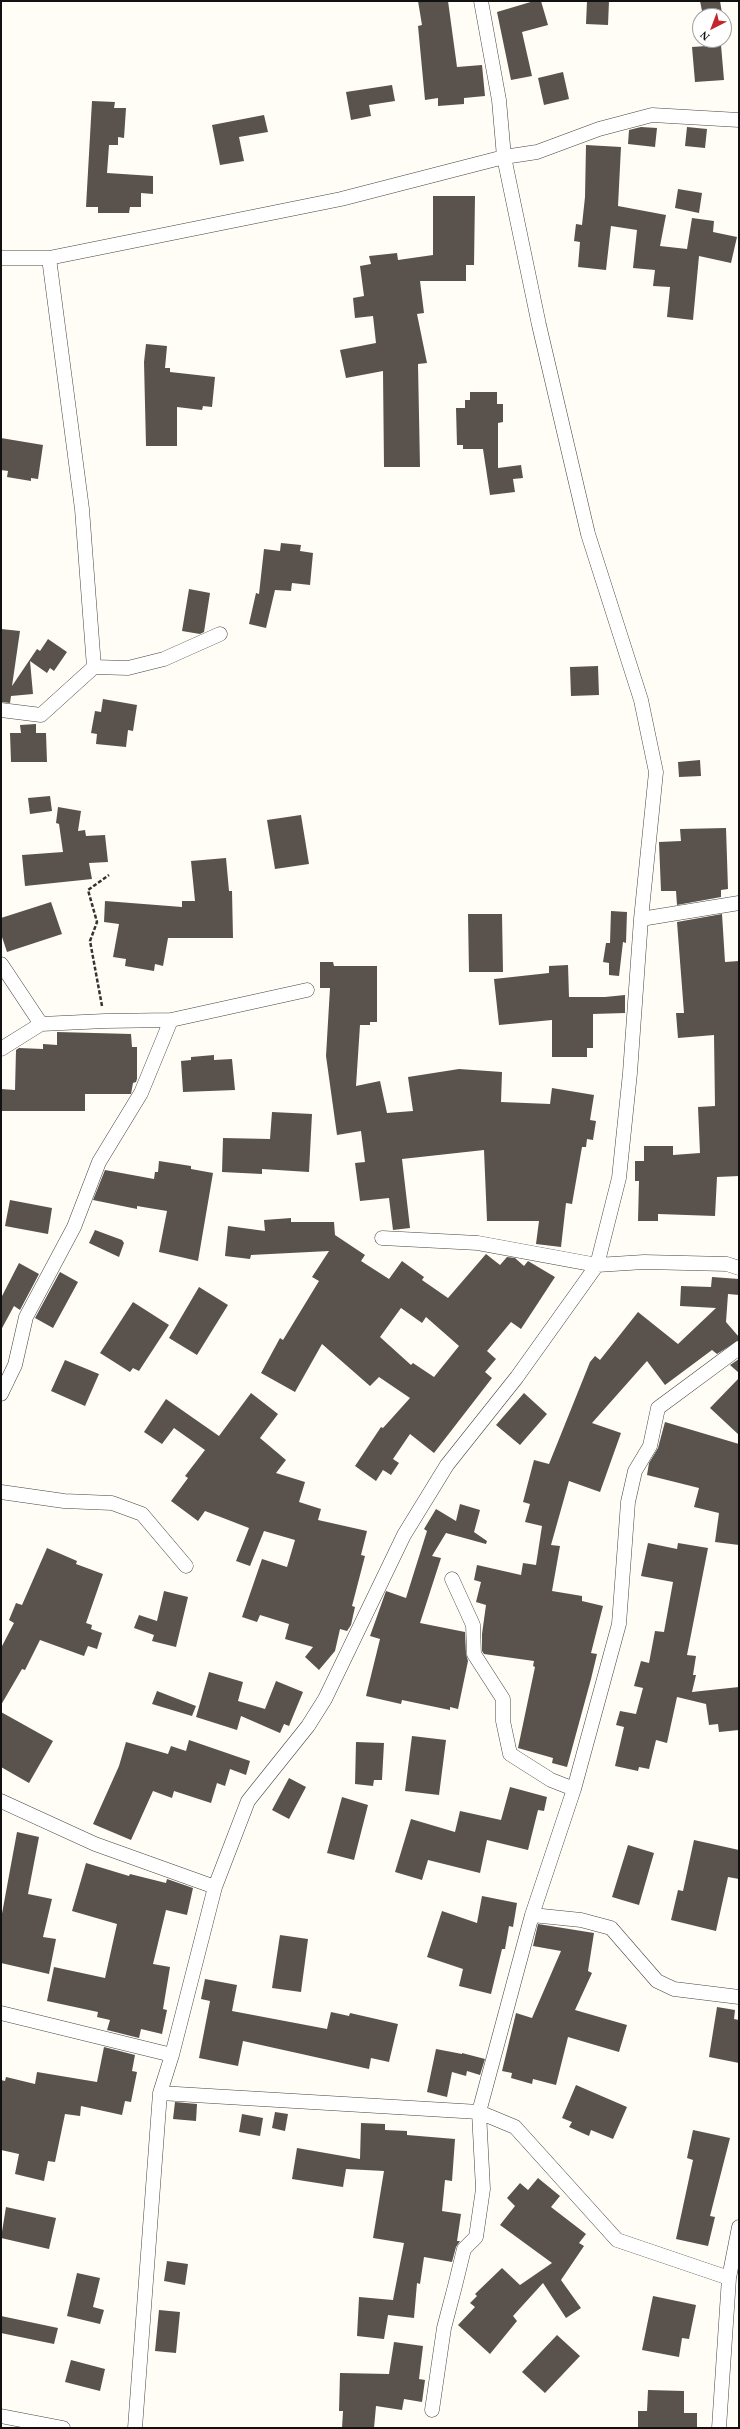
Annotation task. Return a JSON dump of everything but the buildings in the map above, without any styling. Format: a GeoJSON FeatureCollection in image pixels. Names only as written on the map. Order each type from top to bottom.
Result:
{"type":"FeatureCollection","features":[{"type":"Feature","properties":{"kind":"street"},"geometry":{"type":"LineString","coordinates":[[135,2428],[160,2093],[172,2055],[215,1887],[248,1801],[308,1726],[325,1699],[404,1535],[447,1465],[518,1377],[597,1265],[619,1178],[630,1073],[641,919],[656,772],[641,700],[588,534],[539,326],[504,157],[499,100],[481,1]]}},
{"type":"Feature","properties":{"kind":"street"},"geometry":{"type":"LineString","coordinates":[[1,258],[49,258],[341,199],[504,157],[537,152],[599,130],[652,115],[739,120]]}},
{"type":"Feature","properties":{"kind":"street"},"geometry":{"type":"LineString","coordinates":[[49,258],[82,509],[94,667]]}},
{"type":"Feature","properties":{"kind":"street"},"geometry":{"type":"LineString","coordinates":[[1,710],[41,715],[94,667],[128,668],[164,659],[220,634]]}},
{"type":"Feature","properties":{"kind":"street"},"geometry":{"type":"LineString","coordinates":[[641,919],[739,903]]}},
{"type":"Feature","properties":{"kind":"street"},"geometry":{"type":"LineString","coordinates":[[1,964],[41,1024]]}},
{"type":"Feature","properties":{"kind":"street"},"geometry":{"type":"LineString","coordinates":[[1,1048],[41,1024],[170,1020],[307,990]]}},
{"type":"Feature","properties":{"kind":"street"},"geometry":{"type":"LineString","coordinates":[[1,1394],[15,1365],[26,1317],[74,1227],[99,1162],[141,1094],[170,1020]]}},
{"type":"Feature","properties":{"kind":"street"},"geometry":{"type":"LineString","coordinates":[[382,1238],[478,1243],[597,1265],[652,1263],[727,1264],[739,1268]]}},
{"type":"Feature","properties":{"kind":"street"},"geometry":{"type":"LineString","coordinates":[[432,2410],[444,2328],[454,2286],[464,2249],[476,2237],[483,2189],[479,2112],[532,1915],[574,1789],[619,1624],[628,1502],[634,1471],[650,1446],[658,1408],[739,1348]]}},
{"type":"Feature","properties":{"kind":"street"},"geometry":{"type":"LineString","coordinates":[[1,1492],[64,1501],[112,1503],[142,1514],[186,1566]]}},
{"type":"Feature","properties":{"kind":"street"},"geometry":{"type":"LineString","coordinates":[[452,1578],[473,1625],[474,1654],[503,1699],[503,1722],[510,1754],[551,1780],[574,1789]]}},
{"type":"Feature","properties":{"kind":"street"},"geometry":{"type":"LineString","coordinates":[[1,1801],[95,1844],[215,1887]]}},
{"type":"Feature","properties":{"kind":"street"},"geometry":{"type":"LineString","coordinates":[[532,1915],[580,1920],[611,1928],[657,1981],[674,1989],[739,1997]]}},
{"type":"Feature","properties":{"kind":"street"},"geometry":{"type":"LineString","coordinates":[[1,2013],[172,2055]]}},
{"type":"Feature","properties":{"kind":"street"},"geometry":{"type":"LineString","coordinates":[[160,2093],[479,2112],[515,2127],[617,2240],[729,2278]]}},
{"type":"Feature","properties":{"kind":"street"},"geometry":{"type":"LineString","coordinates":[[719,2428],[729,2278],[739,2227]]}},
{"type":"Feature","properties":{"kind":"street"},"geometry":{"type":"LineString","coordinates":[[1,2416],[63,2428]]}},
{"type":"Feature","properties":{"kind":"path"},"geometry":{"type":"LineString","coordinates":[[105,1021],[90,941],[97,922],[88,890],[109,875]]}}]}
